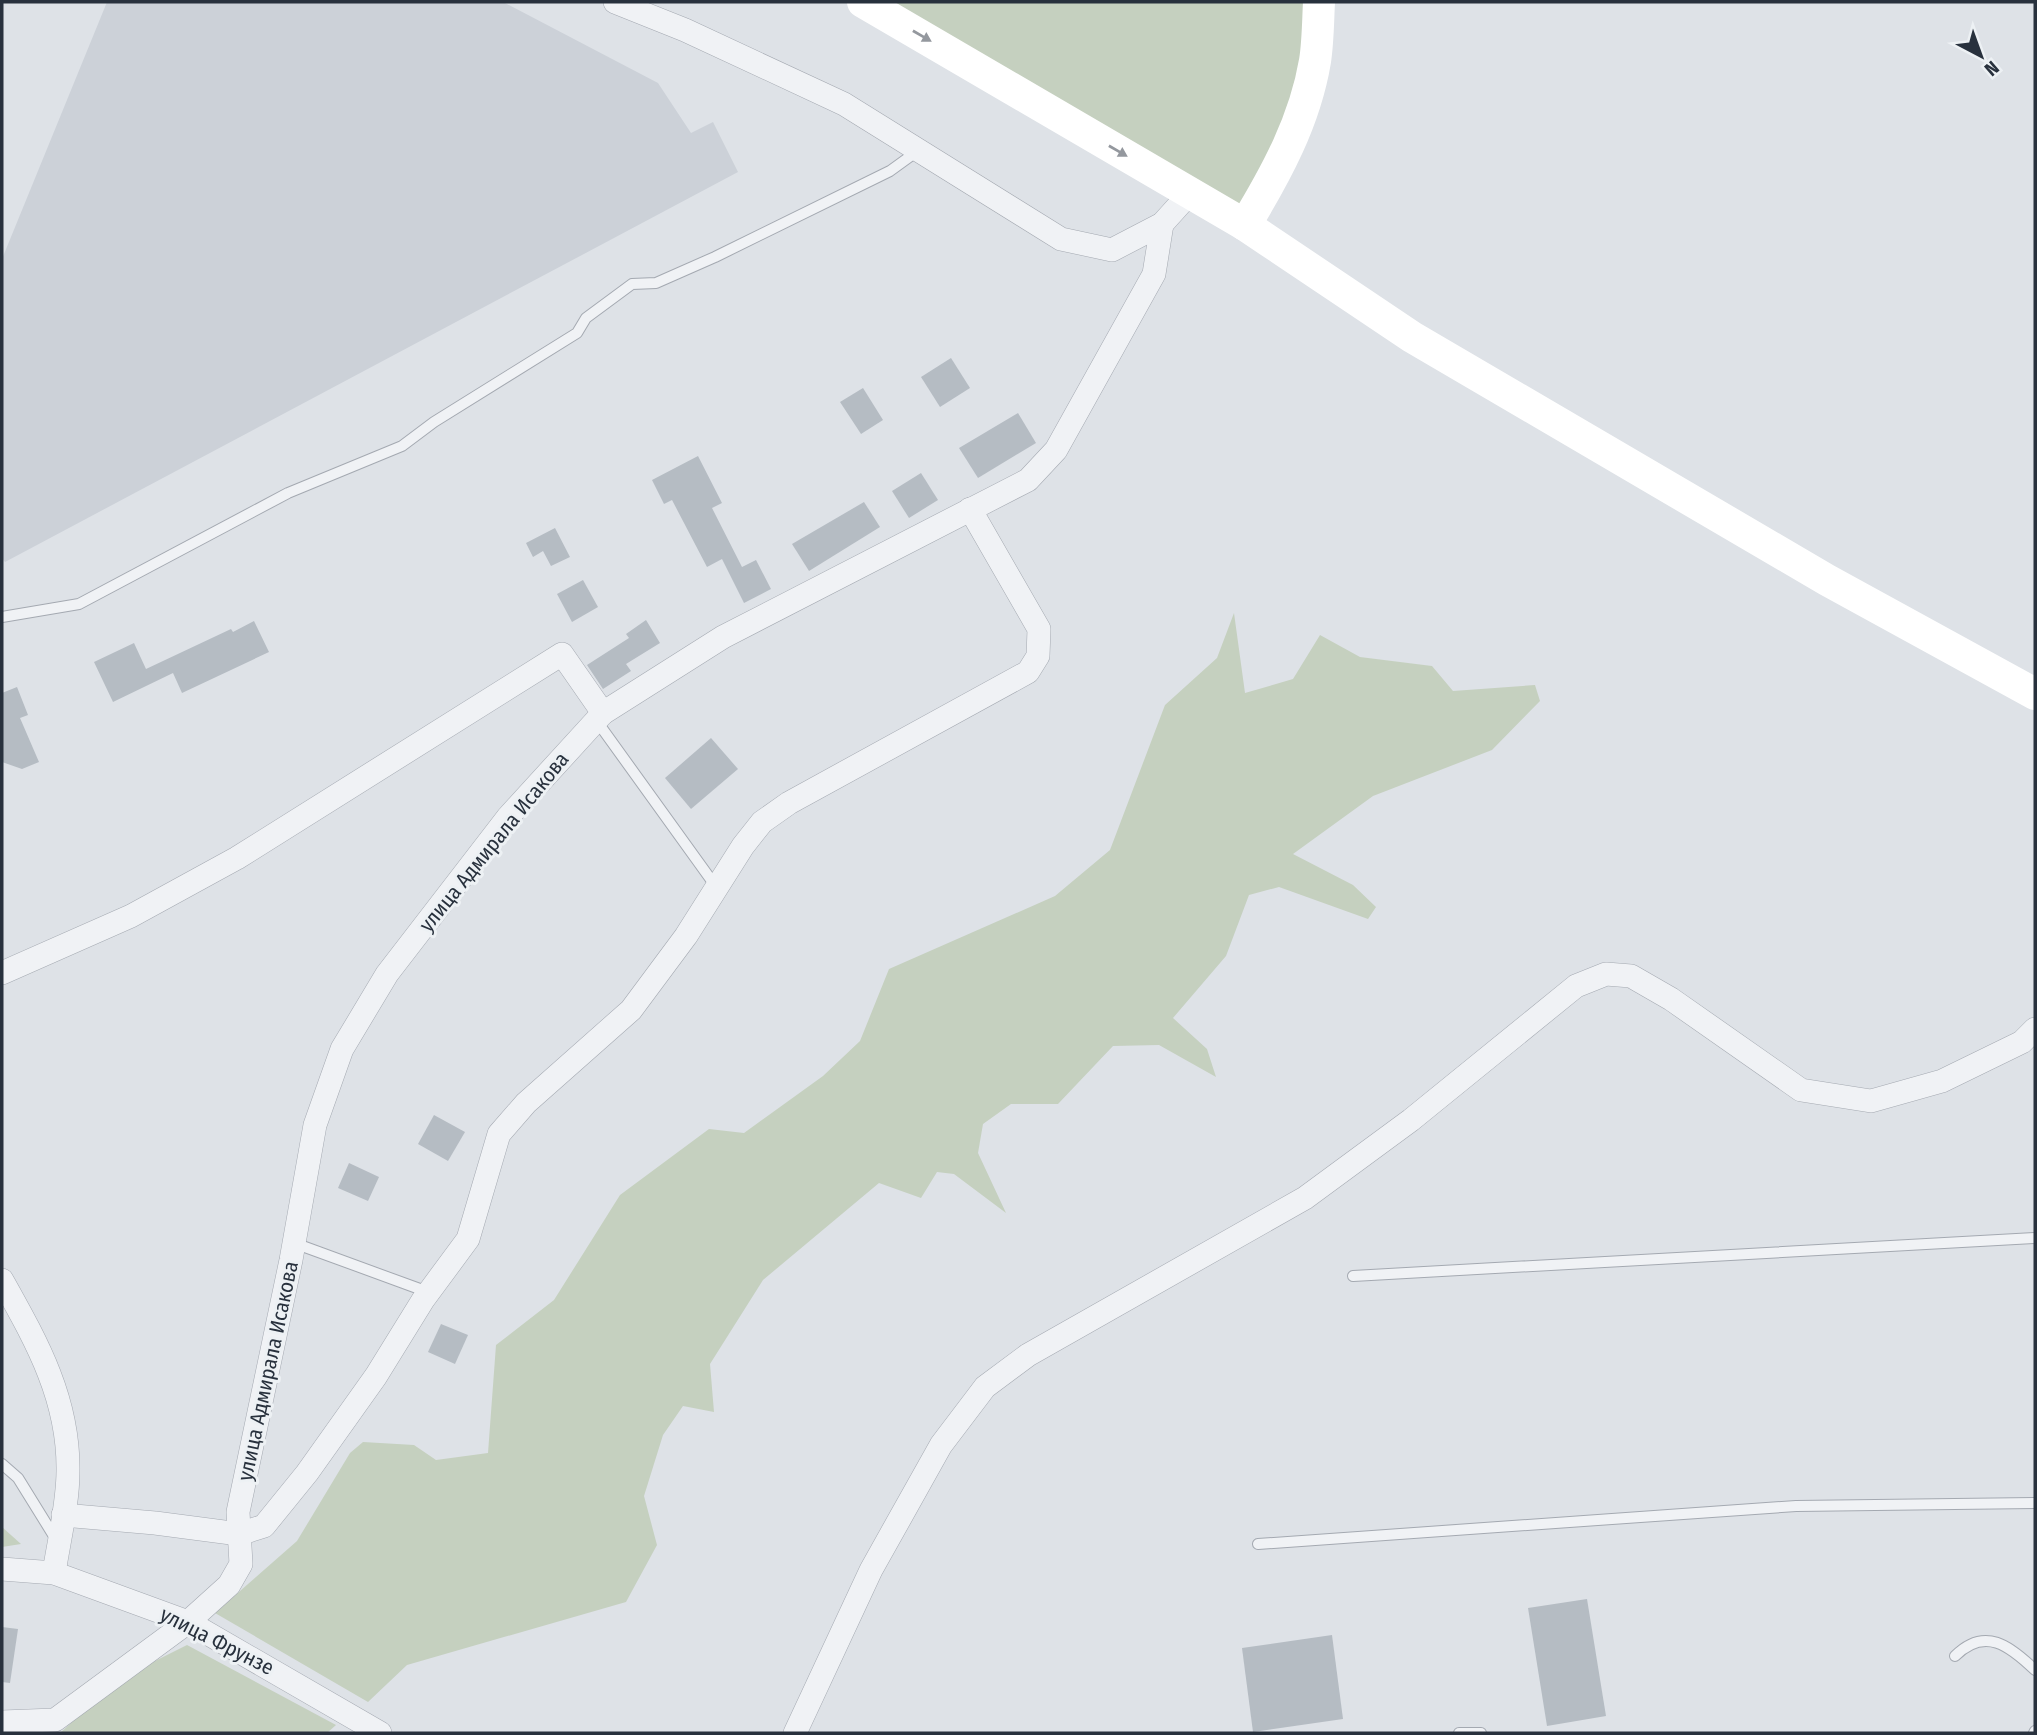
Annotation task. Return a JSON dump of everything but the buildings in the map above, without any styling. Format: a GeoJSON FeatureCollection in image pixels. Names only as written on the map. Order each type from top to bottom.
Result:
{"type":"FeatureCollection","features":[{"type":"Feature","properties":{"kind":"main road"},"geometry":{"type":"LineString","coordinates":[[863,2],[1245,225],[1424,344],[1827,580],[2035,694]]}},
{"type":"Feature","properties":{"kind":"main road"},"geometry":{"type":"LineString","coordinates":[[1245,225],[1273,178],[1298,124],[1315,62],[1319,2]]}},
{"type":"Feature","properties":{"kind":"street"},"geometry":{"type":"LineString","coordinates":[[615,2],[685,30],[844,104],[1061,239],[1112,250],[1162,223],[1190,193]]}},
{"type":"Feature","properties":{"kind":"street","name":"улица Адмирала Исакова"},"geometry":{"type":"LineString","coordinates":[[2,1722],[55,1720],[188,1622],[229,1585],[241,1564],[238,1512],[294,1243],[314,1125],[342,1049],[387,974],[484,849],[600,717],[723,637],[1028,480],[1056,450],[1154,274],[1162,223]]}},
{"type":"Feature","properties":{"kind":"street"},"geometry":{"type":"LineString","coordinates":[[62,1515],[239,1534],[264,1526],[307,1473],[376,1376],[428,1292],[468,1239],[499,1133],[526,1103],[631,1010],[686,936],[762,822],[789,803],[1028,672],[1038,656],[1039,629],[970,509]]}},
{"type":"Feature","properties":{"kind":"street"},"geometry":{"type":"LineString","coordinates":[[2,973],[131,916],[237,858],[562,654],[600,717]]}},
{"type":"Feature","properties":{"kind":"street"},"geometry":{"type":"LineString","coordinates":[[795,1733],[871,1570],[941,1445],[985,1387],[1028,1355],[1305,1198],[1412,1120],[1576,986],[1606,974],[1631,976],[1671,999],[1801,1090],[1871,1101],[1942,1081],[2022,1042],[2035,1029]]}},
{"type":"Feature","properties":{"kind":"street"},"geometry":{"type":"LineString","coordinates":[[2,1280],[41,1349],[62,1407],[68,1472],[54,1573]]}},
{"type":"Feature","properties":{"kind":"street","name":"улица Фрунзе"},"geometry":{"type":"LineString","coordinates":[[2,1569],[54,1573],[188,1622],[380,1733]]}},
{"type":"Feature","properties":{"kind":"lane"},"geometry":{"type":"LineString","coordinates":[[2,617],[79,604],[288,493],[402,446],[434,422],[577,333],[586,318],[632,284],[656,283],[715,257],[890,171],[919,150]]}},
{"type":"Feature","properties":{"kind":"lane"},"geometry":{"type":"LineString","coordinates":[[600,717],[717,888]]}},
{"type":"Feature","properties":{"kind":"lane"},"geometry":{"type":"LineString","coordinates":[[1353,1276],[2035,1238]]}},
{"type":"Feature","properties":{"kind":"lane"},"geometry":{"type":"LineString","coordinates":[[294,1243],[428,1292]]}},
{"type":"Feature","properties":{"kind":"lane"},"geometry":{"type":"LineString","coordinates":[[2,1464],[18,1478],[59,1544]]}},
{"type":"Feature","properties":{"kind":"lane"},"geometry":{"type":"LineString","coordinates":[[1258,1544],[1796,1506],[2035,1503]]}},
{"type":"Feature","properties":{"kind":"lane"},"geometry":{"type":"LineString","coordinates":[[1955,1656],[1965,1646],[1985,1640],[2004,1644],[2035,1670]]}},
{"type":"Feature","properties":{"kind":"lane"},"geometry":{"type":"LineString","coordinates":[[1459,1733],[1481,1733]]}},
{"type":"Feature","properties":{"kind":"shaded area"},"geometry":{"type":"Polygon","coordinates":[[[107,2],[503,2],[658,83],[691,133],[713,122],[738,172],[5,562],[2,558],[2,259],[107,2]]]}},
{"type":"Feature","properties":{"kind":"green space"},"geometry":{"type":"Polygon","coordinates":[[[874,2],[1314,2],[1310,63],[1244,217],[874,2]]]}},
{"type":"Feature","properties":{"kind":"green space"},"geometry":{"type":"Polygon","coordinates":[[[1234,613],[1245,693],[1293,679],[1320,635],[1360,657],[1432,666],[1453,691],[1535,685],[1540,701],[1492,750],[1373,796],[1293,854],[1353,885],[1376,907],[1368,919],[1279,887],[1249,895],[1226,956],[1173,1018],[1207,1049],[1216,1077],[1159,1045],[1113,1046],[1058,1104],[1011,1104],[983,1124],[978,1153],[1006,1213],[954,1174],[937,1172],[921,1198],[879,1183],[763,1280],[710,1364],[714,1412],[683,1406],[663,1435],[644,1496],[657,1545],[626,1602],[407,1665],[368,1702],[215,1613],[297,1541],[350,1453],[363,1442],[414,1445],[436,1460],[488,1453],[496,1345],[554,1300],[620,1195],[709,1129],[744,1133],[823,1076],[860,1041],[889,969],[1055,896],[1110,850],[1165,705],[1217,658],[1234,613]]]}},
{"type":"Feature","properties":{"kind":"green space"},"geometry":{"type":"Polygon","coordinates":[[[2,1527],[21,1544],[2,1547],[2,1527]]]}},
{"type":"Feature","properties":{"kind":"green space"},"geometry":{"type":"Polygon","coordinates":[[[187,1645],[336,1725],[327,1733],[60,1733],[119,1679],[187,1645]]]}}]}
